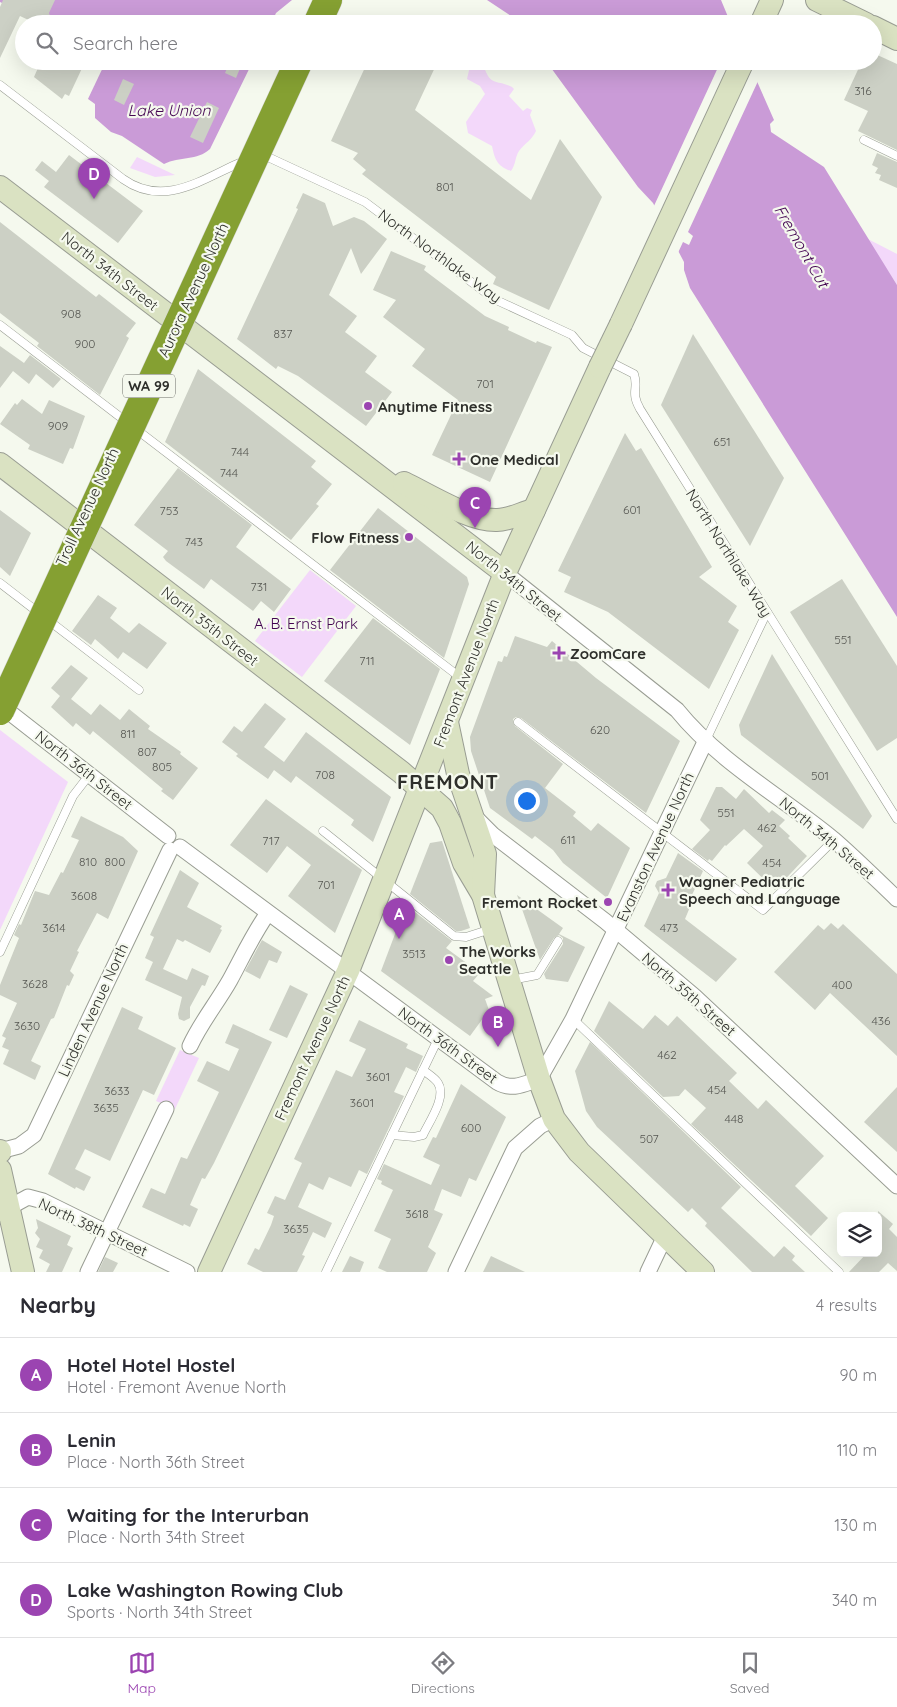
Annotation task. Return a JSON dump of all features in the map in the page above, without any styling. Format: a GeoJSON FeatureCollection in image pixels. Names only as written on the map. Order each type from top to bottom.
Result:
{"type":"FeatureCollection","features":[{"type":"Feature","properties":{"kind":"highway"},"geometry":{"type":"LineString","coordinates":[[321,15],[328,0]]}},
{"type":"Feature","properties":{"kind":"highway","name":"Aurora Avenue North"},"geometry":{"type":"LineString","coordinates":[[0,711],[295,70]]}},
{"type":"Feature","properties":{"kind":"main road"},"geometry":{"type":"LineString","coordinates":[[765,15],[772,0]]}},
{"type":"Feature","properties":{"kind":"main road"},"geometry":{"type":"LineString","coordinates":[[817,0],[848,15]]}},
{"type":"Feature","properties":{"kind":"main road"},"geometry":{"type":"LineString","coordinates":[[882,31],[897,38]]}},
{"type":"Feature","properties":{"kind":"main road","name":"Fremont Avenue North"},"geometry":{"type":"LineString","coordinates":[[208,1272],[348,972],[527,515],[620,324],[739,70]]}},
{"type":"Feature","properties":{"kind":"main road","name":"North 34th Street"},"geometry":{"type":"LineString","coordinates":[[0,187],[505,573]]}},
{"type":"Feature","properties":{"kind":"main road"},"geometry":{"type":"LineString","coordinates":[[357,458],[474,516],[497,520],[527,515]]}},
{"type":"Feature","properties":{"kind":"main road","name":"North 35th Street"},"geometry":{"type":"LineString","coordinates":[[0,464],[420,788],[446,814],[464,863],[483,895]]}},
{"type":"Feature","properties":{"kind":"main road"},"geometry":{"type":"LineString","coordinates":[[447,721],[458,774],[485,854],[483,895],[554,1119],[579,1152],[703,1272]]}},
{"type":"Feature","properties":{"kind":"main road"},"geometry":{"type":"LineString","coordinates":[[0,1170],[3,1210],[23,1272]]}},
{"type":"Feature","properties":{"kind":"street","name":"Troll Avenue North"},"geometry":{"type":"LineString","coordinates":[[0,694],[172,319]]}},
{"type":"Feature","properties":{"kind":"street","name":"North 34th Street"},"geometry":{"type":"LineString","coordinates":[[505,573],[677,710],[691,728],[834,840],[897,899]]}},
{"type":"Feature","properties":{"kind":"street","name":"North 36th Street"},"geometry":{"type":"LineString","coordinates":[[0,705],[90,774],[173,844],[501,1085],[512,1088],[540,1079]]}},
{"type":"Feature","properties":{"kind":"street","name":"Evanston Avenue North"},"geometry":{"type":"LineString","coordinates":[[540,1079],[573,1019],[706,740]]}},
{"type":"Feature","properties":{"kind":"street","name":"North 35th Street"},"geometry":{"type":"LineString","coordinates":[[471,812],[493,835],[616,931],[694,996],[897,1186]]}},
{"type":"Feature","properties":{"kind":"street","name":"Linden Avenue North"},"geometry":{"type":"LineString","coordinates":[[0,1151],[19,1146],[34,1135],[173,844]]}},
{"type":"Feature","properties":{"kind":"street"},"geometry":{"type":"LineString","coordinates":[[190,1046],[198,1028],[228,982],[268,913]]}},
{"type":"Feature","properties":{"kind":"street"},"geometry":{"type":"LineString","coordinates":[[88,1272],[166,1109]]}},
{"type":"Feature","properties":{"kind":"street"},"geometry":{"type":"LineString","coordinates":[[456,1272],[515,1148],[540,1126],[554,1119]]}},
{"type":"Feature","properties":{"kind":"street","name":"North 38th Street"},"geometry":{"type":"LineString","coordinates":[[3,1210],[28,1197],[44,1201],[187,1272]]}},
{"type":"Feature","properties":{"kind":"street"},"geometry":{"type":"LineString","coordinates":[[648,1272],[665,1236]]}},
{"type":"Feature","properties":{"kind":"lane","name":"North Northlake Way"},"geometry":{"type":"LineString","coordinates":[[0,85],[130,184],[146,190],[162,192],[178,190],[204,181],[242,162],[257,157],[270,158],[365,202],[494,299],[572,335],[584,348],[632,372],[636,384],[634,396],[640,409],[897,818]]}},
{"type":"Feature","properties":{"kind":"lane"},"geometry":{"type":"LineString","coordinates":[[864,140],[897,156]]}},
{"type":"Feature","properties":{"kind":"lane"},"geometry":{"type":"LineString","coordinates":[[238,171],[242,162]]}},
{"type":"Feature","properties":{"kind":"lane"},"geometry":{"type":"LineString","coordinates":[[172,319],[218,216]]}},
{"type":"Feature","properties":{"kind":"lane"},"geometry":{"type":"LineString","coordinates":[[0,325],[463,680]]}},
{"type":"Feature","properties":{"kind":"lane"},"geometry":{"type":"LineString","coordinates":[[0,583],[139,690]]}},
{"type":"Feature","properties":{"kind":"lane","name":"Evanston Avenue North"},"geometry":{"type":"LineString","coordinates":[[706,740],[766,612]]}},
{"type":"Feature","properties":{"kind":"lane"},"geometry":{"type":"LineString","coordinates":[[518,722],[763,910],[834,840]]}},
{"type":"Feature","properties":{"kind":"lane"},"geometry":{"type":"LineString","coordinates":[[0,952],[72,796],[90,774]]}},
{"type":"Feature","properties":{"kind":"lane"},"geometry":{"type":"LineString","coordinates":[[323,832],[454,936],[466,937],[493,928]]}},
{"type":"Feature","properties":{"kind":"lane"},"geometry":{"type":"LineString","coordinates":[[509,980],[537,975],[558,941]]}},
{"type":"Feature","properties":{"kind":"lane"},"geometry":{"type":"LineString","coordinates":[[573,1019],[839,1272]]}},
{"type":"Feature","properties":{"kind":"lane"},"geometry":{"type":"LineString","coordinates":[[326,1272],[438,1039]]}},
{"type":"Feature","properties":{"kind":"lane"},"geometry":{"type":"LineString","coordinates":[[392,1135],[414,1137],[423,1135],[442,1092],[438,1083],[423,1070]]}},
{"type":"Feature","properties":{"kind":"green space"},"geometry":{"type":"Polygon","coordinates":[[[469,70],[486,70],[489,77],[495,82],[514,89],[509,96],[523,111],[527,108],[532,110],[530,115],[536,131],[533,137],[519,151],[511,171],[497,162],[492,146],[468,133],[466,122],[485,94],[480,86],[467,79],[469,70]]]}},
{"type":"Feature","properties":{"kind":"green space"},"geometry":{"type":"Polygon","coordinates":[[[137,157],[175,175],[155,177],[130,168],[137,157]]]}},
{"type":"Feature","properties":{"kind":"green space"},"geometry":{"type":"Polygon","coordinates":[[[866,238],[897,254],[897,285],[894,280],[866,238]]]}},
{"type":"Feature","properties":{"kind":"green space","name":"A. B. Ernst Park"},"geometry":{"type":"Polygon","coordinates":[[[310,570],[356,606],[302,677],[255,641],[310,570]]]}},
{"type":"Feature","properties":{"kind":"green space"},"geometry":{"type":"Polygon","coordinates":[[[0,730],[68,782],[0,930],[0,730]]]}},
{"type":"Feature","properties":{"kind":"green space"},"geometry":{"type":"Polygon","coordinates":[[[180,1050],[199,1058],[175,1109],[156,1101],[180,1050]]]}},
{"type":"Feature","properties":{"kind":"water"},"geometry":{"type":"Polygon","coordinates":[[[0,0],[292,0],[275,15],[15,15],[15,28],[0,36],[0,0]]]}},
{"type":"Feature","properties":{"kind":"water"},"geometry":{"type":"Polygon","coordinates":[[[487,0],[721,0],[727,15],[510,15],[487,0]]]}},
{"type":"Feature","properties":{"kind":"water","name":"Lake Union"},"geometry":{"type":"Polygon","coordinates":[[[48,70],[249,70],[210,149],[194,157],[164,164],[122,136],[111,132],[95,118],[95,104],[48,70]]]}},
{"type":"Feature","properties":{"kind":"water","name":"Fremont Cut"},"geometry":{"type":"Polygon","coordinates":[[[553,70],[752,70],[774,120],[770,124],[771,132],[824,167],[897,285],[897,617],[690,288],[684,270],[684,262],[653,203],[638,187],[553,70]]]}},
{"type":"Feature","properties":{"kind":"pier"},"geometry":{"type":"Polygon","coordinates":[[[0,2],[27,15],[15,15],[15,49],[0,39],[0,2]]]}},
{"type":"Feature","properties":{"kind":"pier"},"geometry":{"type":"Polygon","coordinates":[[[45,70],[102,70],[87,101],[45,70]]]}},
{"type":"Feature","properties":{"kind":"pier"},"geometry":{"type":"Polygon","coordinates":[[[717,70],[755,70],[759,79],[688,232],[693,236],[689,245],[683,242],[677,255],[653,208],[717,70]]]}},
{"type":"Feature","properties":{"kind":"building"},"geometry":{"type":"Polygon","coordinates":[[[3,0],[55,0],[50,15],[15,15],[15,26],[0,58],[0,7],[3,0]]]}},
{"type":"Feature","properties":{"kind":"building"},"geometry":{"type":"Polygon","coordinates":[[[882,57],[897,64],[897,150],[858,131],[868,111],[844,100],[858,70],[882,70],[882,57]]]}},
{"type":"Feature","properties":{"kind":"building"},"geometry":{"type":"Polygon","coordinates":[[[37,70],[81,70],[69,96],[65,94],[62,99],[34,77],[37,70]]]}},
{"type":"Feature","properties":{"kind":"building"},"geometry":{"type":"Polygon","coordinates":[[[226,70],[239,70],[236,78],[225,73],[226,70]]]}},
{"type":"Feature","properties":{"kind":"building"},"geometry":{"type":"Polygon","coordinates":[[[364,70],[434,70],[415,110],[531,200],[560,139],[602,197],[549,310],[493,284],[496,277],[362,174],[366,170],[353,159],[358,153],[331,141],[364,70]]]}},
{"type":"Feature","properties":{"kind":"building"},"geometry":{"type":"Polygon","coordinates":[[[123,79],[134,84],[124,105],[114,100],[123,79]]]}},
{"type":"Feature","properties":{"kind":"building"},"geometry":{"type":"Polygon","coordinates":[[[207,102],[219,108],[203,143],[190,137],[207,102]]]}},
{"type":"Feature","properties":{"kind":"building"},"geometry":{"type":"Polygon","coordinates":[[[877,153],[897,162],[897,188],[879,180],[881,175],[875,173],[878,168],[872,165],[877,153]]]}},
{"type":"Feature","properties":{"kind":"building"},"geometry":{"type":"Polygon","coordinates":[[[69,155],[143,211],[118,243],[44,187],[49,181],[35,170],[42,161],[56,172],[69,155]]]}},
{"type":"Feature","properties":{"kind":"building"},"geometry":{"type":"Polygon","coordinates":[[[303,193],[325,203],[333,226],[354,217],[364,221],[387,239],[361,274],[351,248],[329,295],[357,316],[345,332],[377,356],[365,372],[392,392],[366,426],[298,376],[278,366],[276,369],[237,339],[298,209],[296,208],[303,193]]]}},
{"type":"Feature","properties":{"kind":"building"},"geometry":{"type":"Polygon","coordinates":[[[0,222],[96,297],[99,294],[136,323],[126,336],[129,338],[100,395],[37,346],[39,343],[0,313],[0,222]]]}},
{"type":"Feature","properties":{"kind":"building"},"geometry":{"type":"Polygon","coordinates":[[[391,251],[426,266],[424,270],[485,316],[509,327],[508,330],[536,343],[537,341],[552,347],[490,482],[432,455],[458,400],[412,366],[425,349],[383,317],[396,300],[373,290],[391,251]]]}},
{"type":"Feature","properties":{"kind":"building"},"geometry":{"type":"Polygon","coordinates":[[[693,334],[784,478],[750,546],[661,405],[693,334]]]}},
{"type":"Feature","properties":{"kind":"building"},"geometry":{"type":"Polygon","coordinates":[[[0,346],[24,363],[30,355],[61,379],[53,388],[36,374],[29,384],[13,371],[0,388],[0,346]]]}},
{"type":"Feature","properties":{"kind":"building"},"geometry":{"type":"Polygon","coordinates":[[[198,369],[316,461],[311,467],[332,484],[316,504],[319,506],[291,540],[165,442],[198,369]]]}},
{"type":"Feature","properties":{"kind":"building"},"geometry":{"type":"Polygon","coordinates":[[[22,399],[42,414],[49,400],[85,416],[73,449],[70,448],[63,464],[28,449],[30,445],[0,424],[15,403],[17,405],[22,399]]]}},
{"type":"Feature","properties":{"kind":"building"},"geometry":{"type":"Polygon","coordinates":[[[625,433],[636,451],[641,448],[712,567],[699,577],[737,606],[728,622],[739,630],[709,689],[608,612],[564,592],[571,577],[558,571],[625,433]]]}},
{"type":"Feature","properties":{"kind":"building"},"geometry":{"type":"Polygon","coordinates":[[[178,468],[252,525],[236,547],[291,589],[274,612],[261,601],[253,611],[211,579],[204,589],[166,561],[163,557],[168,551],[134,525],[178,468]]]}},
{"type":"Feature","properties":{"kind":"building"},"geometry":{"type":"Polygon","coordinates":[[[378,508],[467,577],[469,584],[444,658],[330,570],[378,508]]]}},
{"type":"Feature","properties":{"kind":"building"},"geometry":{"type":"Polygon","coordinates":[[[0,510],[31,533],[10,576],[0,567],[0,510]]]}},
{"type":"Feature","properties":{"kind":"building"},"geometry":{"type":"Polygon","coordinates":[[[842,579],[897,666],[897,738],[877,751],[790,612],[842,579]]]}},
{"type":"Feature","properties":{"kind":"building"},"geometry":{"type":"Polygon","coordinates":[[[98,595],[117,608],[110,618],[129,633],[139,623],[167,643],[147,669],[123,652],[118,659],[95,639],[91,645],[72,631],[98,595]]]}},
{"type":"Feature","properties":{"kind":"building"},"geometry":{"type":"Polygon","coordinates":[[[373,618],[440,669],[410,745],[324,681],[373,618]]]}},
{"type":"Feature","properties":{"kind":"building"},"geometry":{"type":"Polygon","coordinates":[[[515,636],[547,647],[552,641],[596,678],[680,741],[646,813],[521,718],[516,717],[513,719],[515,726],[563,764],[545,788],[576,812],[573,816],[591,831],[598,823],[630,848],[607,898],[563,863],[553,850],[535,836],[532,839],[490,808],[471,751],[470,737],[498,661],[502,662],[504,656],[507,657],[515,636]]]}},
{"type":"Feature","properties":{"kind":"building"},"geometry":{"type":"Polygon","coordinates":[[[772,654],[872,816],[863,829],[741,735],[739,725],[772,654]]]}},
{"type":"Feature","properties":{"kind":"building"},"geometry":{"type":"Polygon","coordinates":[[[71,665],[88,678],[71,699],[91,715],[100,704],[120,720],[129,709],[150,726],[148,729],[181,752],[180,754],[198,768],[173,800],[161,791],[163,789],[93,731],[90,735],[76,723],[73,727],[51,707],[60,696],[51,688],[71,665]]]}},
{"type":"Feature","properties":{"kind":"building"},"geometry":{"type":"Polygon","coordinates":[[[265,703],[286,719],[264,747],[284,762],[306,732],[391,797],[373,842],[351,825],[354,820],[296,776],[291,783],[274,770],[268,779],[236,756],[238,754],[222,742],[234,726],[242,732],[265,703]]]}},
{"type":"Feature","properties":{"kind":"building"},"geometry":{"type":"Polygon","coordinates":[[[716,787],[722,787],[736,799],[744,789],[769,813],[772,810],[785,820],[779,826],[790,836],[788,838],[807,856],[775,890],[747,863],[763,846],[744,829],[725,845],[712,861],[709,859],[708,861],[692,849],[710,830],[700,820],[716,787]]]}},
{"type":"Feature","properties":{"kind":"building"},"geometry":{"type":"Polygon","coordinates":[[[266,799],[362,870],[335,933],[288,896],[311,865],[287,846],[267,873],[230,845],[266,799]]]}},
{"type":"Feature","properties":{"kind":"building"},"geometry":{"type":"Polygon","coordinates":[[[81,816],[123,837],[138,851],[108,919],[97,913],[77,951],[79,952],[70,971],[74,975],[69,986],[67,985],[54,1018],[51,1019],[31,1061],[41,1066],[35,1080],[3,1064],[9,1050],[2,1047],[6,1038],[2,1036],[17,1003],[0,995],[0,985],[19,938],[14,935],[19,924],[21,925],[35,891],[49,895],[61,872],[63,873],[79,840],[71,837],[81,816]]]}},
{"type":"Feature","properties":{"kind":"building"},"geometry":{"type":"Polygon","coordinates":[[[442,841],[470,928],[461,931],[456,931],[410,894],[430,843],[442,841]]]}},
{"type":"Feature","properties":{"kind":"building"},"geometry":{"type":"Polygon","coordinates":[[[678,853],[703,871],[687,906],[690,907],[685,919],[737,959],[716,982],[644,926],[659,893],[655,886],[657,881],[666,878],[678,853]]]}},
{"type":"Feature","properties":{"kind":"building"},"geometry":{"type":"Polygon","coordinates":[[[180,870],[199,883],[187,907],[222,926],[220,929],[222,930],[210,953],[185,940],[183,942],[177,939],[163,969],[187,980],[192,968],[209,976],[205,986],[202,985],[190,1007],[190,1018],[184,1021],[179,1019],[178,1014],[182,997],[145,980],[153,962],[145,958],[154,937],[150,935],[180,870]]]}},
{"type":"Feature","properties":{"kind":"building"},"geometry":{"type":"Polygon","coordinates":[[[517,895],[563,928],[559,934],[585,947],[568,982],[546,979],[544,974],[563,944],[563,938],[559,935],[554,938],[540,960],[517,895]]]}},
{"type":"Feature","properties":{"kind":"building"},"geometry":{"type":"Polygon","coordinates":[[[406,905],[452,941],[446,948],[472,967],[470,969],[478,975],[473,981],[493,996],[485,999],[489,1010],[470,1036],[381,971],[406,905]]]}},
{"type":"Feature","properties":{"kind":"building"},"geometry":{"type":"Polygon","coordinates":[[[831,923],[838,929],[843,924],[897,974],[897,1056],[830,993],[815,1010],[774,972],[818,925],[824,930],[831,923]]]}},
{"type":"Feature","properties":{"kind":"building"},"geometry":{"type":"Polygon","coordinates":[[[262,940],[282,952],[277,963],[269,960],[260,979],[245,971],[262,940]]]}},
{"type":"Feature","properties":{"kind":"building"},"geometry":{"type":"Polygon","coordinates":[[[290,985],[308,994],[287,1038],[269,1030],[290,985]]]}},
{"type":"Feature","properties":{"kind":"building"},"geometry":{"type":"Polygon","coordinates":[[[609,1001],[643,1029],[655,1015],[668,1026],[677,1016],[737,1073],[729,1081],[758,1109],[766,1100],[824,1156],[795,1186],[828,1218],[811,1236],[691,1124],[706,1108],[685,1089],[679,1096],[663,1097],[594,1031],[609,1001]]]}},
{"type":"Feature","properties":{"kind":"building"},"geometry":{"type":"Polygon","coordinates":[[[122,1007],[143,1017],[138,1029],[176,1048],[154,1095],[143,1090],[110,1161],[85,1149],[75,1169],[91,1177],[84,1191],[76,1187],[75,1189],[48,1174],[122,1007]]]}},
{"type":"Feature","properties":{"kind":"building"},"geometry":{"type":"Polygon","coordinates":[[[359,1020],[408,1044],[406,1048],[423,1056],[416,1072],[406,1067],[394,1092],[404,1096],[367,1174],[359,1170],[351,1187],[329,1177],[323,1190],[309,1183],[298,1207],[332,1223],[325,1238],[313,1232],[302,1255],[305,1256],[297,1272],[263,1272],[247,1264],[255,1248],[259,1250],[271,1225],[274,1216],[267,1213],[275,1196],[285,1200],[302,1163],[294,1159],[336,1070],[352,1077],[366,1049],[349,1041],[359,1020]]]}},
{"type":"Feature","properties":{"kind":"building"},"geometry":{"type":"Polygon","coordinates":[[[233,1024],[272,1042],[214,1163],[205,1179],[202,1178],[190,1205],[198,1209],[190,1227],[184,1224],[183,1226],[142,1207],[151,1188],[165,1194],[181,1157],[187,1159],[219,1092],[197,1081],[207,1061],[229,1071],[239,1049],[225,1043],[233,1024]]]}},
{"type":"Feature","properties":{"kind":"building"},"geometry":{"type":"Polygon","coordinates":[[[590,1042],[741,1187],[721,1208],[774,1257],[784,1246],[795,1256],[792,1260],[805,1272],[752,1272],[705,1226],[707,1223],[692,1208],[688,1212],[597,1127],[586,1111],[575,1071],[590,1042]]]}},
{"type":"Feature","properties":{"kind":"building"},"geometry":{"type":"Polygon","coordinates":[[[461,1084],[506,1117],[476,1181],[469,1178],[461,1197],[442,1189],[434,1210],[443,1214],[428,1247],[436,1253],[427,1272],[387,1272],[378,1268],[391,1239],[374,1231],[393,1190],[381,1184],[382,1181],[377,1179],[384,1164],[431,1185],[440,1165],[423,1157],[433,1137],[436,1138],[461,1084]]]}},
{"type":"Feature","properties":{"kind":"building"},"geometry":{"type":"Polygon","coordinates":[[[897,1087],[897,1152],[864,1122],[897,1087]]]}},
{"type":"Feature","properties":{"kind":"building"},"geometry":{"type":"Polygon","coordinates":[[[882,1214],[893,1224],[889,1229],[897,1237],[897,1271],[888,1263],[879,1272],[849,1272],[863,1257],[882,1257],[882,1214]]]}},
{"type":"Feature","properties":{"kind":"building"},"geometry":{"type":"Polygon","coordinates":[[[36,1219],[71,1236],[67,1245],[73,1248],[62,1272],[46,1272],[50,1264],[39,1258],[43,1250],[36,1247],[40,1239],[35,1233],[38,1228],[36,1219]]]}},
{"type":"Feature","properties":{"kind":"building"},"geometry":{"type":"Polygon","coordinates":[[[350,1256],[364,1262],[360,1272],[342,1272],[350,1256]]]}},
{"type":"Feature","properties":{"kind":"building"},"geometry":{"type":"Polygon","coordinates":[[[491,1256],[525,1272],[483,1272],[491,1256]]]}},
{"type":"Feature","properties":{"kind":"building"},"geometry":{"type":"Polygon","coordinates":[[[105,1257],[118,1263],[113,1272],[98,1272],[105,1257]]]}},
{"type":"Feature","properties":{"kind":"place","name":"Lake Washington Rowing Club"},"geometry":{"type":"Point","coordinates":[94,199]}},
{"type":"Feature","properties":{"kind":"place","name":"Anytime Fitness"},"geometry":{"type":"Point","coordinates":[368,406]}},
{"type":"Feature","properties":{"kind":"place","name":"One Medical"},"geometry":{"type":"Point","coordinates":[459,459]}},
{"type":"Feature","properties":{"kind":"place","name":"Waiting for the Interurban"},"geometry":{"type":"Point","coordinates":[475,528]}},
{"type":"Feature","properties":{"kind":"place","name":"Flow Fitness"},"geometry":{"type":"Point","coordinates":[409,537]}},
{"type":"Feature","properties":{"kind":"place","name":"ZoomCare"},"geometry":{"type":"Point","coordinates":[559,653]}},
{"type":"Feature","properties":{"kind":"place","name":"Wagner Pediatric Speech and Language"},"geometry":{"type":"Point","coordinates":[668,890]}},
{"type":"Feature","properties":{"kind":"place","name":"Fremont Rocket"},"geometry":{"type":"Point","coordinates":[608,902]}},
{"type":"Feature","properties":{"kind":"place","name":"Hotel Hotel Hostel"},"geometry":{"type":"Point","coordinates":[399,939]}},
{"type":"Feature","properties":{"kind":"place","name":"The Works Seattle"},"geometry":{"type":"Point","coordinates":[449,960]}},
{"type":"Feature","properties":{"kind":"place","name":"Lenin"},"geometry":{"type":"Point","coordinates":[498,1047]}},
{"type":"Feature","properties":{"kind":"district","name":"FREMONT"},"geometry":{"type":"Point","coordinates":[448,781]}}]}
